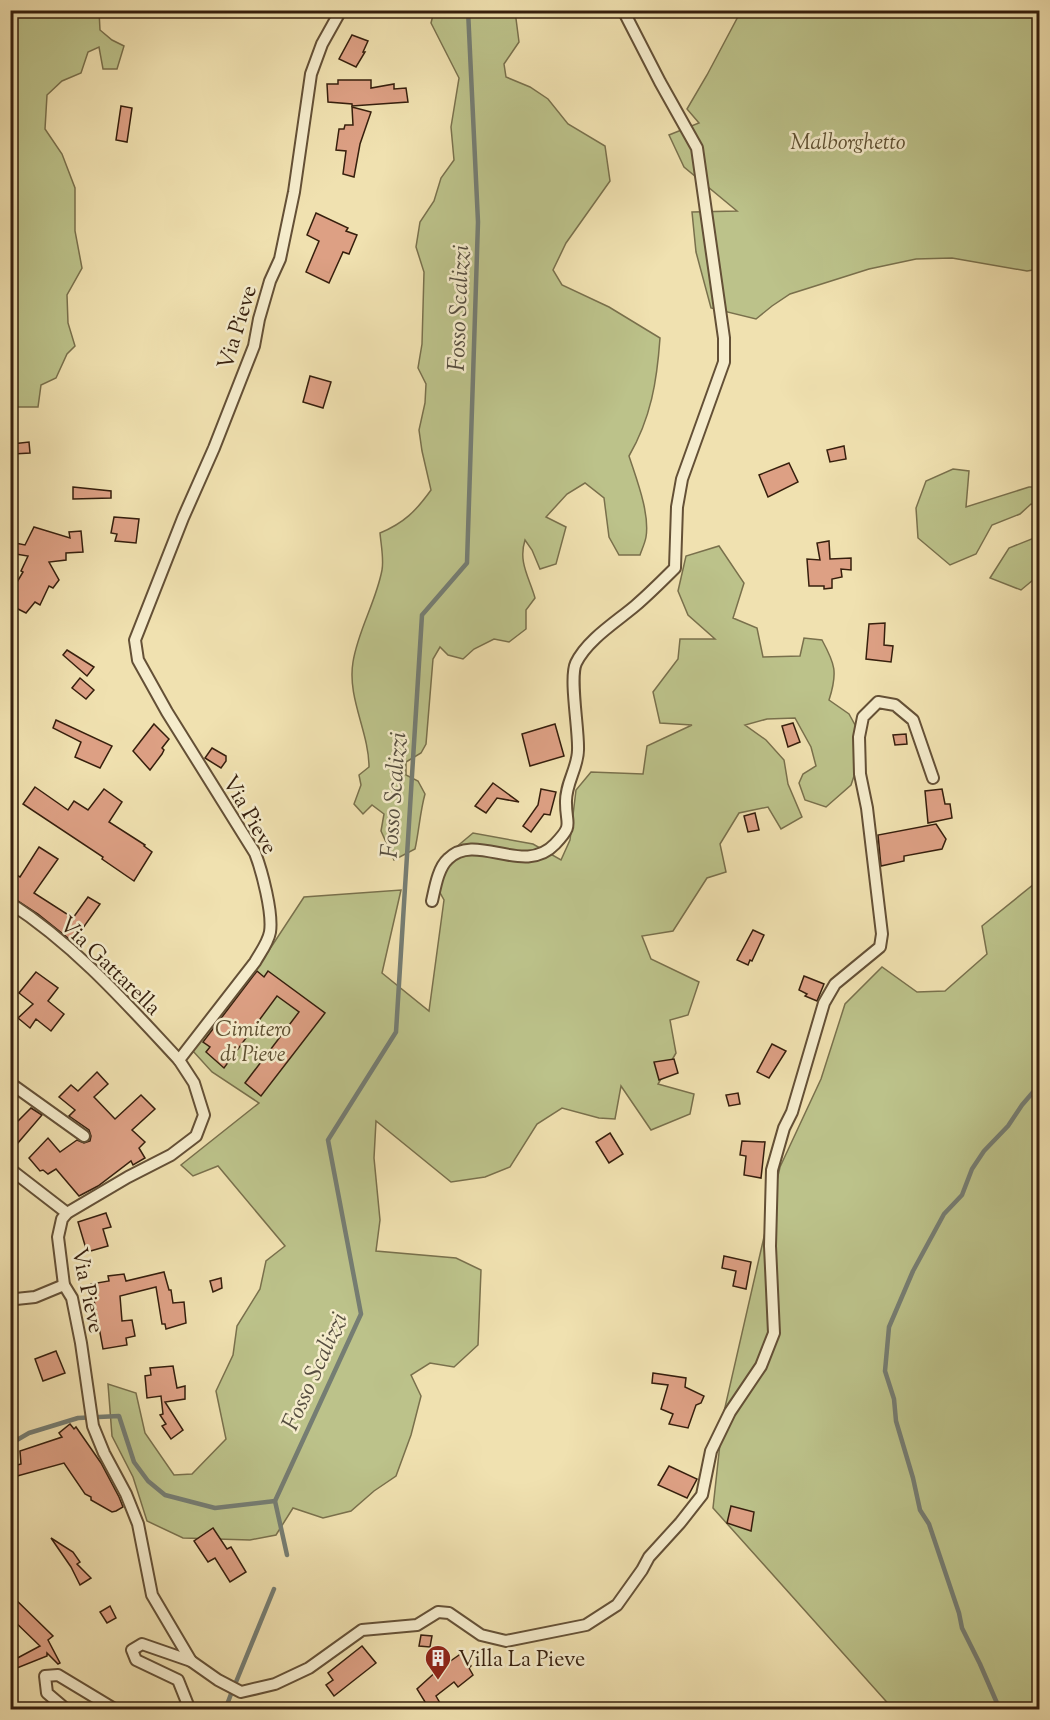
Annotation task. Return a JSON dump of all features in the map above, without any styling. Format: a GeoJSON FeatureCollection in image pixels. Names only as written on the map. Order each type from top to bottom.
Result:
{"type":"FeatureCollection","features":[{"type":"Feature","properties":{"kind":"street","name":"Via Pieve"},"geometry":{"type":"LineString","coordinates":[[179,1060],[260,953],[270,932],[269,917],[264,876],[255,853],[188,747],[138,660],[135,640],[254,346],[270,280],[280,259],[294,192],[311,74],[322,44],[341,10]]}},
{"type":"Feature","properties":{"kind":"street"},"geometry":{"type":"LineString","coordinates":[[432,901],[437,881],[447,859],[461,850],[484,850],[532,857],[553,847],[567,831],[568,788],[579,752],[574,689],[576,664],[602,632],[634,607],[675,568],[677,507],[682,479],[724,362],[719,293],[697,147],[623,10]]}},
{"type":"Feature","properties":{"kind":"street"},"geometry":{"type":"LineString","coordinates":[[190,1710],[178,1680],[136,1660],[132,1650],[142,1644],[191,1661],[218,1680],[241,1692],[275,1684],[309,1668],[362,1630],[417,1624],[438,1612],[449,1613],[482,1635],[506,1641],[586,1624],[617,1605],[649,1557],[702,1495],[711,1451],[730,1413],[761,1366],[774,1332],[770,1234],[772,1170],[784,1128],[792,1112],[824,1003],[835,984],[880,947],[882,934],[878,886],[874,873],[867,808],[860,774],[859,737],[862,717],[878,702],[895,705],[914,720],[933,778]]}},
{"type":"Feature","properties":{"kind":"street","name":"Via Gattarella"},"geometry":{"type":"LineString","coordinates":[[10,903],[84,960],[179,1060]]}},
{"type":"Feature","properties":{"kind":"street"},"geometry":{"type":"LineString","coordinates":[[10,1169],[67,1213],[171,1155],[196,1136],[204,1115],[194,1083],[179,1060]]}},
{"type":"Feature","properties":{"kind":"street"},"geometry":{"type":"LineString","coordinates":[[10,1083],[84,1136]]}},
{"type":"Feature","properties":{"kind":"street","name":"Via Pieve"},"geometry":{"type":"LineString","coordinates":[[67,1213],[62,1219],[58,1237],[64,1285],[72,1298],[93,1426],[138,1524],[152,1595],[191,1661]]}},
{"type":"Feature","properties":{"kind":"street"},"geometry":{"type":"LineString","coordinates":[[10,1295],[16,1299],[35,1297],[64,1285]]}},
{"type":"Feature","properties":{"kind":"street"},"geometry":{"type":"LineString","coordinates":[[67,1710],[47,1693],[45,1676],[58,1675],[116,1710]]}},
{"type":"Feature","properties":{"kind":"green space"},"geometry":{"type":"Polygon","coordinates":[[[11,10],[99,11],[100,30],[124,46],[117,69],[103,69],[99,47],[88,52],[81,73],[62,81],[47,95],[45,129],[62,154],[75,188],[75,231],[82,268],[67,295],[68,323],[75,346],[67,354],[56,378],[41,385],[38,407],[16,407],[11,417],[11,10]]]}},
{"type":"Feature","properties":{"kind":"green space"},"geometry":{"type":"Polygon","coordinates":[[[434,11],[515,11],[519,42],[504,64],[506,77],[530,87],[548,99],[568,124],[605,146],[610,181],[566,243],[553,270],[562,285],[609,307],[660,338],[652,399],[643,428],[629,456],[646,517],[646,537],[640,555],[619,555],[609,537],[604,498],[585,483],[567,494],[546,517],[566,527],[556,564],[540,569],[525,540],[523,555],[525,569],[535,598],[526,610],[526,629],[509,642],[494,639],[474,649],[463,659],[448,655],[440,647],[433,659],[426,744],[421,753],[406,762],[406,775],[418,781],[425,794],[415,849],[394,860],[381,831],[384,814],[372,805],[363,814],[354,804],[361,785],[359,775],[369,767],[366,741],[355,702],[352,675],[355,650],[382,570],[380,533],[409,516],[431,490],[419,430],[425,403],[426,384],[418,368],[422,344],[424,272],[416,247],[420,222],[434,201],[441,178],[454,160],[451,127],[459,78],[431,23],[434,11]]]}},
{"type":"Feature","properties":{"kind":"green space","name":"Malborghetto"},"geometry":{"type":"Polygon","coordinates":[[[741,11],[1039,11],[1039,269],[1027,271],[952,258],[916,259],[869,269],[790,294],[756,319],[711,308],[696,252],[692,212],[737,211],[684,167],[669,135],[699,123],[687,109],[741,11]]]}},
{"type":"Feature","properties":{"kind":"green space"},"geometry":{"type":"Polygon","coordinates":[[[953,469],[969,471],[966,507],[1029,487],[1039,487],[1040,506],[1031,504],[1020,514],[992,525],[976,554],[950,565],[918,538],[916,508],[926,481],[953,469]]]}},
{"type":"Feature","properties":{"kind":"green space"},"geometry":{"type":"Polygon","coordinates":[[[1039,536],[1039,575],[1021,590],[990,578],[1009,548],[1039,536]]]}},
{"type":"Feature","properties":{"kind":"green space","name":"Cimitero di Pieve"},"geometry":{"type":"Polygon","coordinates":[[[719,546],[744,583],[733,618],[757,628],[763,657],[800,656],[804,638],[822,640],[834,668],[834,682],[829,700],[849,714],[865,743],[851,785],[826,807],[805,800],[799,783],[803,774],[816,766],[811,747],[795,718],[767,719],[745,725],[766,740],[784,760],[788,784],[802,817],[781,829],[768,807],[739,813],[720,844],[726,872],[707,878],[673,931],[642,936],[651,959],[699,982],[688,1015],[670,1020],[676,1053],[658,1084],[694,1094],[690,1114],[651,1130],[621,1086],[615,1119],[599,1118],[562,1108],[537,1124],[510,1167],[485,1177],[451,1182],[376,1121],[374,1158],[380,1220],[376,1251],[456,1258],[481,1270],[478,1345],[454,1367],[430,1363],[411,1375],[421,1396],[411,1435],[396,1476],[351,1511],[323,1518],[293,1508],[276,1535],[250,1540],[183,1538],[147,1521],[133,1477],[112,1436],[108,1384],[136,1393],[145,1433],[174,1475],[192,1474],[226,1439],[216,1391],[233,1355],[237,1326],[260,1289],[266,1261],[285,1246],[218,1166],[193,1176],[181,1165],[259,1103],[212,1072],[192,1050],[260,964],[304,897],[401,890],[382,973],[429,1011],[444,900],[434,882],[448,854],[473,833],[533,844],[561,860],[570,840],[576,790],[591,772],[643,774],[647,746],[692,725],[660,723],[653,692],[678,659],[680,639],[715,639],[688,615],[678,591],[686,556],[719,546]]]}},
{"type":"Feature","properties":{"kind":"green space"},"geometry":{"type":"Polygon","coordinates":[[[1039,880],[1039,1709],[893,1709],[713,1508],[723,1416],[780,1167],[821,1079],[845,1004],[882,967],[917,992],[945,991],[987,954],[982,926],[1039,880]]]}},
{"type":"Feature","properties":{"kind":"building"},"geometry":{"type":"Polygon","coordinates":[[[352,35],[368,41],[363,52],[365,52],[356,67],[339,59],[352,35]]]}},
{"type":"Feature","properties":{"kind":"building"},"geometry":{"type":"Polygon","coordinates":[[[338,80],[371,80],[371,88],[394,84],[394,89],[406,88],[408,102],[352,106],[352,104],[328,102],[327,84],[338,84],[338,80]]]}},
{"type":"Feature","properties":{"kind":"building"},"geometry":{"type":"Polygon","coordinates":[[[121,106],[132,108],[127,142],[116,140],[121,106]]]}},
{"type":"Feature","properties":{"kind":"building"},"geometry":{"type":"Polygon","coordinates":[[[352,107],[371,112],[360,144],[354,177],[343,174],[346,151],[336,150],[339,129],[344,129],[345,125],[353,125],[352,107]]]}},
{"type":"Feature","properties":{"kind":"building"},"geometry":{"type":"Polygon","coordinates":[[[316,213],[348,228],[346,231],[357,235],[349,254],[343,252],[329,283],[306,272],[319,241],[307,235],[316,213]]]}},
{"type":"Feature","properties":{"kind":"building"},"geometry":{"type":"Polygon","coordinates":[[[310,376],[331,382],[323,408],[303,402],[310,376]]]}},
{"type":"Feature","properties":{"kind":"building"},"geometry":{"type":"Polygon","coordinates":[[[29,442],[30,453],[13,454],[12,444],[29,442]]]}},
{"type":"Feature","properties":{"kind":"building"},"geometry":{"type":"Polygon","coordinates":[[[844,446],[846,459],[830,462],[827,450],[844,446]]]}},
{"type":"Feature","properties":{"kind":"building"},"geometry":{"type":"Polygon","coordinates":[[[789,463],[798,482],[768,497],[759,475],[789,463]]]}},
{"type":"Feature","properties":{"kind":"building"},"geometry":{"type":"Polygon","coordinates":[[[73,487],[111,491],[111,498],[73,499],[73,487]]]}},
{"type":"Feature","properties":{"kind":"building"},"geometry":{"type":"Polygon","coordinates":[[[114,517],[139,519],[136,543],[115,541],[117,534],[111,533],[114,517]]]}},
{"type":"Feature","properties":{"kind":"building"},"geometry":{"type":"Polygon","coordinates":[[[34,527],[70,538],[69,532],[81,531],[83,552],[66,553],[66,560],[49,562],[59,580],[53,588],[49,586],[40,605],[35,602],[26,613],[10,605],[10,594],[23,572],[21,571],[28,556],[10,553],[10,542],[25,545],[34,527]]]}},
{"type":"Feature","properties":{"kind":"building"},"geometry":{"type":"Polygon","coordinates":[[[829,541],[830,559],[851,558],[851,570],[841,569],[842,577],[832,579],[832,588],[809,586],[807,559],[820,560],[817,543],[829,541]]]}},
{"type":"Feature","properties":{"kind":"building"},"geometry":{"type":"Polygon","coordinates":[[[885,623],[884,645],[893,646],[891,662],[866,659],[869,624],[885,623]]]}},
{"type":"Feature","properties":{"kind":"building"},"geometry":{"type":"Polygon","coordinates":[[[67,650],[94,667],[87,676],[63,655],[67,650]]]}},
{"type":"Feature","properties":{"kind":"building"},"geometry":{"type":"Polygon","coordinates":[[[80,678],[94,690],[86,699],[72,688],[80,678]]]}},
{"type":"Feature","properties":{"kind":"building"},"geometry":{"type":"Polygon","coordinates":[[[56,720],[112,746],[100,768],[75,757],[81,742],[53,728],[56,720]]]}},
{"type":"Feature","properties":{"kind":"building"},"geometry":{"type":"Polygon","coordinates":[[[793,723],[800,742],[788,747],[782,726],[793,723]]]}},
{"type":"Feature","properties":{"kind":"building"},"geometry":{"type":"Polygon","coordinates":[[[154,724],[169,739],[162,748],[164,750],[162,754],[150,770],[133,751],[154,724]]]}},
{"type":"Feature","properties":{"kind":"building"},"geometry":{"type":"Polygon","coordinates":[[[555,724],[564,756],[530,766],[522,734],[555,724]]]}},
{"type":"Feature","properties":{"kind":"building"},"geometry":{"type":"Polygon","coordinates":[[[906,734],[907,744],[895,745],[893,735],[906,734]]]}},
{"type":"Feature","properties":{"kind":"building"},"geometry":{"type":"Polygon","coordinates":[[[212,748],[226,756],[226,761],[221,768],[205,758],[212,748]]]}},
{"type":"Feature","properties":{"kind":"building"},"geometry":{"type":"Polygon","coordinates":[[[493,783],[519,802],[497,798],[486,813],[475,806],[493,783]]]}},
{"type":"Feature","properties":{"kind":"building"},"geometry":{"type":"Polygon","coordinates":[[[35,787],[68,810],[74,801],[88,810],[104,789],[122,802],[109,822],[152,852],[134,881],[102,859],[103,857],[23,804],[35,787]]]}},
{"type":"Feature","properties":{"kind":"building"},"geometry":{"type":"Polygon","coordinates":[[[541,789],[556,792],[550,815],[544,814],[531,832],[523,826],[538,805],[541,789]]]}},
{"type":"Feature","properties":{"kind":"building"},"geometry":{"type":"Polygon","coordinates":[[[942,789],[945,804],[950,804],[952,818],[928,823],[925,791],[942,789]]]}},
{"type":"Feature","properties":{"kind":"building"},"geometry":{"type":"Polygon","coordinates":[[[755,813],[759,830],[748,832],[744,816],[755,813]]]}},
{"type":"Feature","properties":{"kind":"building"},"geometry":{"type":"Polygon","coordinates":[[[936,824],[946,839],[942,849],[904,856],[904,861],[881,866],[878,835],[936,824]]]}},
{"type":"Feature","properties":{"kind":"building"},"geometry":{"type":"Polygon","coordinates":[[[39,847],[58,859],[34,893],[73,918],[88,897],[100,904],[73,942],[38,914],[10,896],[10,871],[20,877],[39,847]]]}},
{"type":"Feature","properties":{"kind":"building"},"geometry":{"type":"Polygon","coordinates":[[[753,930],[764,935],[748,965],[737,960],[753,930]]]}},
{"type":"Feature","properties":{"kind":"building"},"geometry":{"type":"Polygon","coordinates":[[[257,971],[264,977],[268,971],[325,1013],[261,1096],[245,1083],[299,1012],[277,996],[224,1068],[206,1052],[210,1047],[203,1042],[257,971]]]}},
{"type":"Feature","properties":{"kind":"building"},"geometry":{"type":"Polygon","coordinates":[[[36,972],[58,988],[48,1001],[64,1014],[51,1031],[36,1019],[30,1028],[18,1018],[33,1004],[19,993],[36,972]]]}},
{"type":"Feature","properties":{"kind":"building"},"geometry":{"type":"Polygon","coordinates":[[[804,976],[824,984],[817,1001],[805,996],[807,994],[799,990],[804,976]]]}},
{"type":"Feature","properties":{"kind":"building"},"geometry":{"type":"Polygon","coordinates":[[[772,1044],[786,1051],[769,1078],[757,1072],[772,1044]]]}},
{"type":"Feature","properties":{"kind":"building"},"geometry":{"type":"Polygon","coordinates":[[[674,1059],[678,1073],[659,1080],[654,1062],[674,1059]]]}},
{"type":"Feature","properties":{"kind":"building"},"geometry":{"type":"Polygon","coordinates":[[[97,1072],[108,1084],[94,1097],[115,1119],[141,1095],[155,1109],[132,1130],[145,1142],[139,1148],[145,1158],[133,1165],[131,1161],[98,1186],[79,1196],[56,1169],[48,1174],[43,1170],[40,1171],[29,1158],[48,1138],[60,1152],[77,1140],[84,1143],[90,1141],[89,1130],[69,1116],[75,1110],[59,1097],[71,1085],[78,1091],[97,1072]]]}},
{"type":"Feature","properties":{"kind":"building"},"geometry":{"type":"Polygon","coordinates":[[[738,1093],[740,1104],[729,1106],[726,1095],[738,1093]]]}},
{"type":"Feature","properties":{"kind":"building"},"geometry":{"type":"Polygon","coordinates":[[[31,1108],[42,1115],[17,1144],[10,1135],[10,1129],[31,1108]]]}},
{"type":"Feature","properties":{"kind":"building"},"geometry":{"type":"Polygon","coordinates":[[[610,1133],[623,1154],[609,1163],[596,1142],[610,1133]]]}},
{"type":"Feature","properties":{"kind":"building"},"geometry":{"type":"Polygon","coordinates":[[[742,1141],[765,1142],[761,1178],[744,1175],[746,1156],[740,1155],[742,1141]]]}},
{"type":"Feature","properties":{"kind":"building"},"geometry":{"type":"Polygon","coordinates":[[[106,1213],[111,1227],[103,1229],[108,1246],[87,1252],[78,1222],[106,1213]]]}},
{"type":"Feature","properties":{"kind":"building"},"geometry":{"type":"Polygon","coordinates":[[[724,1256],[751,1262],[746,1289],[733,1286],[736,1271],[722,1268],[724,1256]]]}},
{"type":"Feature","properties":{"kind":"building"},"geometry":{"type":"Polygon","coordinates":[[[164,1272],[173,1303],[184,1302],[186,1323],[166,1329],[165,1324],[162,1324],[156,1287],[120,1296],[122,1321],[132,1320],[135,1336],[126,1338],[127,1345],[103,1349],[91,1284],[109,1281],[108,1276],[124,1274],[126,1281],[164,1272]]]}},
{"type":"Feature","properties":{"kind":"building"},"geometry":{"type":"Polygon","coordinates":[[[221,1278],[222,1288],[213,1292],[210,1281],[221,1278]]]}},
{"type":"Feature","properties":{"kind":"building"},"geometry":{"type":"Polygon","coordinates":[[[56,1351],[65,1373],[43,1381],[35,1359],[56,1351]]]}},
{"type":"Feature","properties":{"kind":"building"},"geometry":{"type":"Polygon","coordinates":[[[173,1366],[177,1388],[185,1386],[185,1399],[165,1402],[183,1430],[171,1439],[162,1426],[166,1424],[160,1415],[163,1414],[161,1396],[147,1398],[145,1376],[151,1375],[150,1368],[173,1366]]]}},
{"type":"Feature","properties":{"kind":"building"},"geometry":{"type":"Polygon","coordinates":[[[653,1373],[686,1378],[685,1387],[704,1396],[701,1403],[696,1405],[688,1428],[669,1424],[673,1414],[661,1409],[668,1385],[652,1383],[653,1373]]]}},
{"type":"Feature","properties":{"kind":"building"},"geometry":{"type":"Polygon","coordinates":[[[70,1424],[74,1429],[76,1427],[101,1463],[123,1507],[112,1512],[91,1500],[64,1463],[10,1478],[10,1467],[21,1464],[20,1451],[62,1437],[59,1433],[70,1424]]]}},
{"type":"Feature","properties":{"kind":"building"},"geometry":{"type":"Polygon","coordinates":[[[669,1466],[697,1479],[687,1498],[658,1485],[669,1466]]]}},
{"type":"Feature","properties":{"kind":"building"},"geometry":{"type":"Polygon","coordinates":[[[731,1506],[754,1512],[751,1531],[727,1523],[731,1506]]]}},
{"type":"Feature","properties":{"kind":"building"},"geometry":{"type":"Polygon","coordinates":[[[213,1528],[227,1549],[231,1547],[246,1572],[230,1582],[215,1558],[208,1562],[194,1541],[213,1528]]]}},
{"type":"Feature","properties":{"kind":"building"},"geometry":{"type":"Polygon","coordinates":[[[51,1538],[73,1552],[80,1562],[77,1564],[91,1578],[80,1585],[51,1538]]]}},
{"type":"Feature","properties":{"kind":"building"},"geometry":{"type":"Polygon","coordinates":[[[10,1594],[53,1636],[48,1640],[60,1663],[58,1664],[47,1653],[47,1656],[12,1670],[10,1662],[40,1646],[10,1617],[10,1594]]]}},
{"type":"Feature","properties":{"kind":"building"},"geometry":{"type":"Polygon","coordinates":[[[110,1606],[116,1618],[107,1623],[100,1612],[110,1606]]]}},
{"type":"Feature","properties":{"kind":"building"},"geometry":{"type":"Polygon","coordinates":[[[421,1635],[432,1636],[430,1647],[419,1646],[421,1635]]]}},
{"type":"Feature","properties":{"kind":"building"},"geometry":{"type":"Polygon","coordinates":[[[362,1646],[376,1663],[334,1696],[326,1685],[333,1680],[328,1673],[362,1646]]]}},
{"type":"Feature","properties":{"kind":"building","name":"Villa La Pieve"},"geometry":{"type":"Polygon","coordinates":[[[462,1653],[471,1666],[469,1668],[473,1675],[458,1687],[454,1682],[436,1696],[440,1703],[430,1710],[417,1689],[439,1669],[462,1653]]]}},
{"type":"Feature","properties":{"kind":"waterway","name":"Fosso Scalizzi"},"geometry":{"type":"LineString","coordinates":[[287,1555],[275,1501],[361,1314],[328,1140],[396,1032],[422,615],[467,563],[478,222],[468,10]]}},
{"type":"Feature","properties":{"kind":"waterway"},"geometry":{"type":"LineString","coordinates":[[1000,1710],[962,1628],[929,1524],[920,1510],[896,1421],[894,1399],[885,1371],[889,1327],[913,1271],[944,1214],[962,1195],[972,1169],[984,1151],[1008,1126],[1040,1084]]}},
{"type":"Feature","properties":{"kind":"waterway"},"geometry":{"type":"LineString","coordinates":[[10,1444],[29,1433],[78,1418],[119,1416],[134,1462],[148,1481],[165,1495],[215,1508],[275,1501]]}},
{"type":"Feature","properties":{"kind":"waterway","name":"Fosso Scalizzi"},"geometry":{"type":"LineString","coordinates":[[236,1682],[274,1589]]}},
{"type":"Feature","properties":{"kind":"waterway","name":"Fosso Scalizzi"},"geometry":{"type":"LineString","coordinates":[[225,1710],[231,1694]]}},
{"type":"Feature","properties":{"kind":"place","name":"Villa La Pieve"},"geometry":{"type":"Point","coordinates":[438,1681]}}]}
